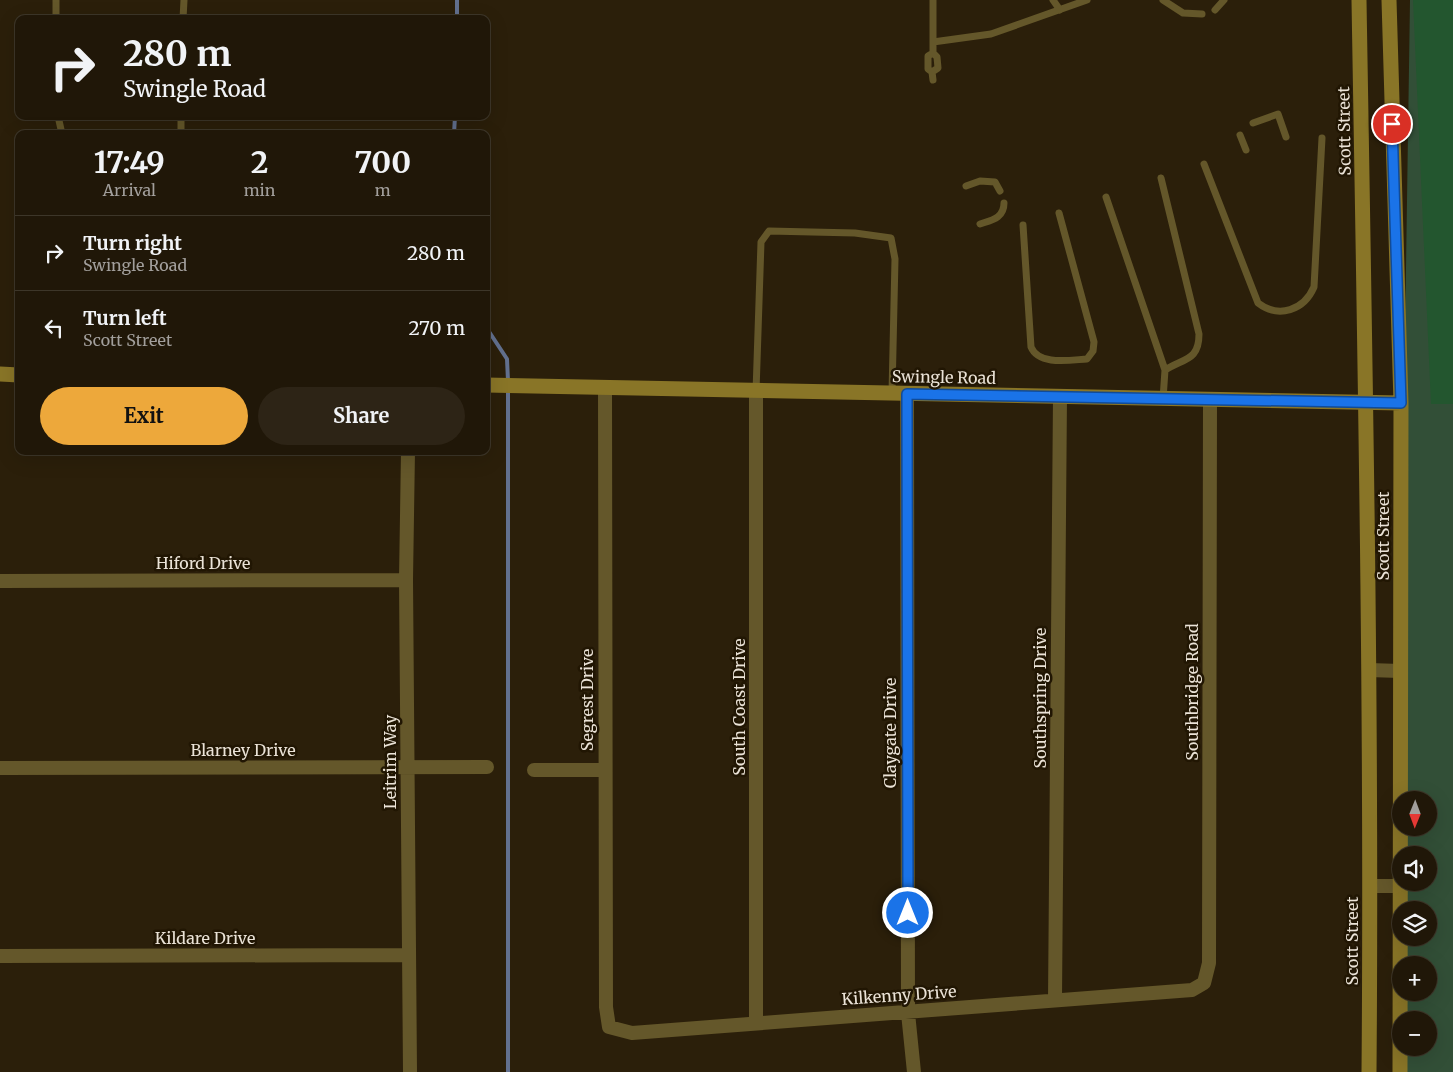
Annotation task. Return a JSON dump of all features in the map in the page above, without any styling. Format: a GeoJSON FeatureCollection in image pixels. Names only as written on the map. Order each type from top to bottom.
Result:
{"type":"FeatureCollection","features":[{"type":"Feature","properties":{"kind":"main road","name":"Scott Street"},"geometry":{"type":"LineString","coordinates":[[1359,0],[1369,670],[1369,1072]]}},
{"type":"Feature","properties":{"kind":"main road","name":"Scott Street"},"geometry":{"type":"LineString","coordinates":[[1389,0],[1401,403],[1400,846]]}},
{"type":"Feature","properties":{"kind":"main road"},"geometry":{"type":"LineString","coordinates":[[0,374],[15,375]]}},
{"type":"Feature","properties":{"kind":"main road","name":"Swingle Road"},"geometry":{"type":"LineString","coordinates":[[490,385],[756,392],[1060,396],[1210,401],[1401,403]]}},
{"type":"Feature","properties":{"kind":"main road","name":"Scott Street"},"geometry":{"type":"LineString","coordinates":[[1400,891],[1400,1072]]}},
{"type":"Feature","properties":{"kind":"street","name":"Segrest Drive"},"geometry":{"type":"LineString","coordinates":[[605,387],[604,770],[607,1014]]}},
{"type":"Feature","properties":{"kind":"street","name":"South Coast Drive"},"geometry":{"type":"LineString","coordinates":[[756,392],[756,1022]]}},
{"type":"Feature","properties":{"kind":"street","name":"Claygate Drive"},"geometry":{"type":"LineString","coordinates":[[900,394],[908,1013],[914,1072]]}},
{"type":"Feature","properties":{"kind":"street","name":"Southspring Drive"},"geometry":{"type":"LineString","coordinates":[[1055,1000],[1060,396]]}},
{"type":"Feature","properties":{"kind":"street","name":"Southbridge Road"},"geometry":{"type":"LineString","coordinates":[[1204,983],[1209,953],[1210,401]]}},
{"type":"Feature","properties":{"kind":"street","name":"Leitrim Way"},"geometry":{"type":"LineString","coordinates":[[408,455],[406,580],[410,1072]]}},
{"type":"Feature","properties":{"kind":"street","name":"Hiford Drive"},"geometry":{"type":"LineString","coordinates":[[0,581],[406,580]]}},
{"type":"Feature","properties":{"kind":"street"},"geometry":{"type":"LineString","coordinates":[[1369,670],[1400,671]]}},
{"type":"Feature","properties":{"kind":"street","name":"Blarney Drive"},"geometry":{"type":"LineString","coordinates":[[0,768],[487,767]]}},
{"type":"Feature","properties":{"kind":"street"},"geometry":{"type":"LineString","coordinates":[[534,770],[604,770]]}},
{"type":"Feature","properties":{"kind":"street"},"geometry":{"type":"LineString","coordinates":[[1370,886],[1392,886]]}},
{"type":"Feature","properties":{"kind":"street","name":"Kildare Drive"},"geometry":{"type":"LineString","coordinates":[[0,956],[409,955]]}},
{"type":"Feature","properties":{"kind":"street","name":"Kilkenny Drive"},"geometry":{"type":"LineString","coordinates":[[607,1014],[609,1027],[632,1033],[1192,990],[1204,983]]}},
{"type":"Feature","properties":{"kind":"lane"},"geometry":{"type":"LineString","coordinates":[[56,0],[56,15]]}},
{"type":"Feature","properties":{"kind":"lane"},"geometry":{"type":"LineString","coordinates":[[183,15],[184,0]]}},
{"type":"Feature","properties":{"kind":"lane"},"geometry":{"type":"LineString","coordinates":[[932,76],[938,68],[937,57],[933,53],[933,0]]}},
{"type":"Feature","properties":{"kind":"lane"},"geometry":{"type":"LineString","coordinates":[[1053,0],[1060,10]]}},
{"type":"Feature","properties":{"kind":"lane"},"geometry":{"type":"LineString","coordinates":[[933,42],[992,34],[1087,0]]}},
{"type":"Feature","properties":{"kind":"lane"},"geometry":{"type":"LineString","coordinates":[[1163,0],[1183,13],[1202,14]]}},
{"type":"Feature","properties":{"kind":"lane"},"geometry":{"type":"LineString","coordinates":[[1216,10],[1224,0]]}},
{"type":"Feature","properties":{"kind":"lane"},"geometry":{"type":"LineString","coordinates":[[1253,123],[1278,114],[1286,137]]}},
{"type":"Feature","properties":{"kind":"lane"},"geometry":{"type":"LineString","coordinates":[[1240,135],[1246,150]]}},
{"type":"Feature","properties":{"kind":"lane"},"geometry":{"type":"LineString","coordinates":[[1204,164],[1258,303],[1268,311],[1281,312],[1309,298],[1314,287],[1322,138]]}},
{"type":"Feature","properties":{"kind":"lane"},"geometry":{"type":"LineString","coordinates":[[1161,178],[1199,334],[1198,350],[1194,356],[1165,370]]}},
{"type":"Feature","properties":{"kind":"lane"},"geometry":{"type":"LineString","coordinates":[[966,186],[987,180],[995,182],[1000,191]]}},
{"type":"Feature","properties":{"kind":"lane"},"geometry":{"type":"LineString","coordinates":[[1106,197],[1165,370],[1163,399]]}},
{"type":"Feature","properties":{"kind":"lane"},"geometry":{"type":"LineString","coordinates":[[980,224],[997,219],[1004,210],[1004,203]]}},
{"type":"Feature","properties":{"kind":"lane"},"geometry":{"type":"LineString","coordinates":[[1024,225],[1030,347],[1041,358],[1087,359],[1093,351],[1094,342],[1059,213]]}},
{"type":"Feature","properties":{"kind":"lane"},"geometry":{"type":"LineString","coordinates":[[756,392],[761,242],[769,231],[855,233],[891,238],[895,259],[900,394]]}},
{"type":"Feature","properties":{"kind":"green space"},"geometry":{"type":"Polygon","coordinates":[[[1410,0],[1453,0],[1453,1072],[1394,1072],[1394,1056],[1437,1056],[1437,1011],[1395,1011],[1395,1001],[1437,1001],[1437,956],[1396,956],[1396,946],[1437,946],[1437,901],[1397,901],[1397,891],[1437,891],[1437,846],[1397,846],[1398,836],[1438,836],[1438,791],[1398,791],[1410,0]]]}},
{"type":"Feature","properties":{"kind":"green space"},"geometry":{"type":"Polygon","coordinates":[[[1413,0],[1453,0],[1453,404],[1431,404],[1413,0]]]}},
{"type":"Feature","properties":{"kind":"waterway"},"geometry":{"type":"LineString","coordinates":[[457,0],[457,15]]}},
{"type":"Feature","properties":{"kind":"waterway"},"geometry":{"type":"LineString","coordinates":[[454,130],[455,120]]}},
{"type":"Feature","properties":{"kind":"waterway"},"geometry":{"type":"LineString","coordinates":[[490,333],[507,359],[508,381]]}},
{"type":"Feature","properties":{"kind":"waterway"},"geometry":{"type":"LineString","coordinates":[[508,388],[508,1072]]}},
{"type":"Feature","properties":{"kind":"route"},"geometry":{"type":"LineString","coordinates":[[908,913],[907,394],[1401,403],[1392,124]]}}]}
